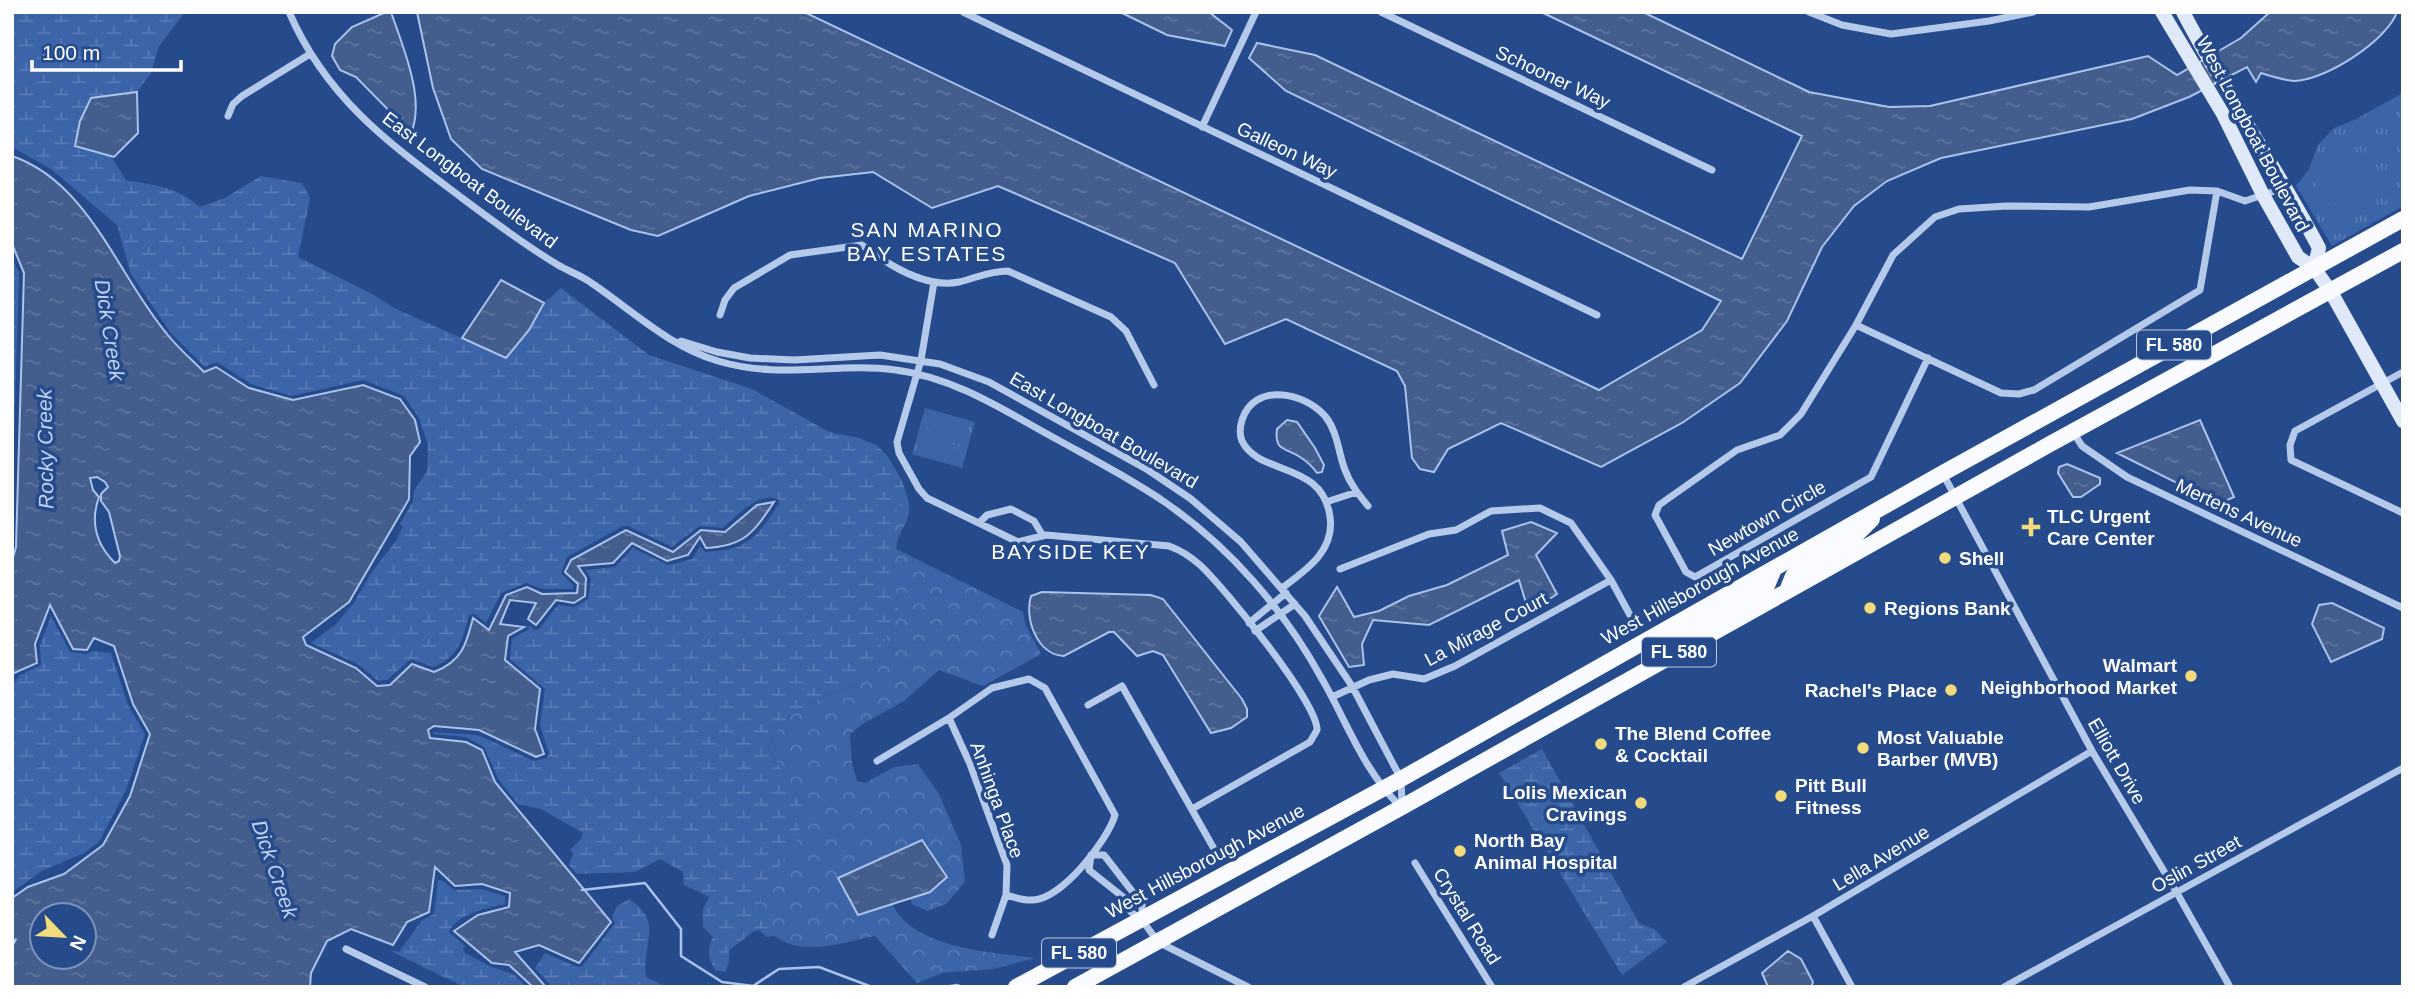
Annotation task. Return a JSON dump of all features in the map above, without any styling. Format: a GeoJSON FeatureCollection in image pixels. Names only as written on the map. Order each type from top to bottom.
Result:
{"type":"FeatureCollection","features":[{"type":"Feature","properties":{"kind":"main road","name":"West Hillsborough Avenue"},"geometry":{"type":"LineString","coordinates":[[1016,987],[1401,779],[1943,473],[2403,219]]}},
{"type":"Feature","properties":{"kind":"main road","name":"FL 580"},"geometry":{"type":"LineString","coordinates":[[1075,987],[2403,251]]}},
{"type":"Feature","properties":{"kind":"main road"},"geometry":{"type":"LineString","coordinates":[[1787,591],[1793,576],[1856,535],[1886,505]]}},
{"type":"Feature","properties":{"kind":"main road"},"geometry":{"type":"LineString","coordinates":[[1653,666],[1667,645],[1766,588],[1774,569]]}},
{"type":"Feature","properties":{"kind":"street","name":"East Longboat Boulevard"},"geometry":{"type":"LineString","coordinates":[[289,12],[310,54],[346,102],[386,141],[495,223],[559,265],[589,281],[668,337],[697,354],[732,365],[766,370],[878,368],[917,373],[942,380],[977,395],[1150,493],[1195,525],[1228,555],[1281,614],[1304,647],[1382,789],[1402,807]]}},
{"type":"Feature","properties":{"kind":"street","name":"Galleon Way"},"geometry":{"type":"LineString","coordinates":[[963,12],[1597,315]]}},
{"type":"Feature","properties":{"kind":"street"},"geometry":{"type":"LineString","coordinates":[[1202,127],[1256,12]]}},
{"type":"Feature","properties":{"kind":"street","name":"Schooner Way"},"geometry":{"type":"LineString","coordinates":[[1381,12],[1712,170]]}},
{"type":"Feature","properties":{"kind":"street"},"geometry":{"type":"LineString","coordinates":[[1808,12],[1842,24],[1891,34],[1989,21],[2033,12]]}},
{"type":"Feature","properties":{"kind":"street","name":"West Longboat Boulevard"},"geometry":{"type":"LineString","coordinates":[[2162,12],[2188,39],[2229,110],[2287,187],[2319,248],[2315,268]]}},
{"type":"Feature","properties":{"kind":"street","name":"West Longboat Boulevard"},"geometry":{"type":"LineString","coordinates":[[2183,12],[2188,39]]}},
{"type":"Feature","properties":{"kind":"street"},"geometry":{"type":"LineString","coordinates":[[228,116],[233,104],[242,96],[310,54]]}},
{"type":"Feature","properties":{"kind":"street","name":"West Longboat Boulevard"},"geometry":{"type":"LineString","coordinates":[[2229,110],[2263,195],[2298,257],[2315,268],[2331,292],[2403,421]]}},
{"type":"Feature","properties":{"kind":"street","name":"Newtown Circle"},"geometry":{"type":"LineString","coordinates":[[1928,358],[1871,477],[1695,577],[1686,572],[1655,514],[1659,505],[1737,450],[1780,435],[1801,414],[1856,325],[1893,255],[1935,217],[1970,208],[2089,207],[2190,190],[2217,191],[2245,201],[2287,187]]}},
{"type":"Feature","properties":{"kind":"street"},"geometry":{"type":"LineString","coordinates":[[1856,325],[2001,393],[2019,394],[2035,390],[2200,290],[2217,191]]}},
{"type":"Feature","properties":{"kind":"street"},"geometry":{"type":"LineString","coordinates":[[720,314],[725,300],[734,288],[790,255],[862,245],[886,264],[934,282],[957,282],[991,271],[1007,271],[1111,317],[1126,331],[1154,385]]}},
{"type":"Feature","properties":{"kind":"street"},"geometry":{"type":"LineString","coordinates":[[934,282],[921,360],[897,442],[901,458],[919,489],[927,498],[1018,542],[1042,536],[1173,547],[1185,553],[1208,573],[1249,623],[1298,687],[1315,716],[1317,730],[1310,742],[1192,809]]}},
{"type":"Feature","properties":{"kind":"street","name":"East Longboat Boulevard"},"geometry":{"type":"LineString","coordinates":[[668,337],[717,352],[750,358],[794,360],[867,354],[921,360],[959,369],[989,382],[1148,470],[1191,499],[1224,526],[1257,558],[1295,604],[1352,686],[1401,779],[1402,807]]}},
{"type":"Feature","properties":{"kind":"street"},"geometry":{"type":"LineString","coordinates":[[2403,372],[2295,431],[2290,445],[2291,460],[2403,513]]}},
{"type":"Feature","properties":{"kind":"street"},"geometry":{"type":"LineString","coordinates":[[1249,623],[1314,563],[1326,547],[1331,520],[1326,502],[1311,482],[1259,457],[1243,443],[1241,422],[1247,409],[1257,399],[1270,395],[1289,395],[1305,400],[1318,410],[1333,429],[1344,468],[1368,506]]}},
{"type":"Feature","properties":{"kind":"street","name":"Mertens Avenue"},"geometry":{"type":"LineString","coordinates":[[2073,432],[2082,446],[2127,477],[2403,608]]}},
{"type":"Feature","properties":{"kind":"street","name":"Elliott Drive"},"geometry":{"type":"LineString","coordinates":[[1943,473],[2092,751],[2230,987]]}},
{"type":"Feature","properties":{"kind":"street"},"geometry":{"type":"LineString","coordinates":[[1326,502],[1357,492]]}},
{"type":"Feature","properties":{"kind":"street"},"geometry":{"type":"LineString","coordinates":[[1340,569],[1429,534],[1456,530],[1491,511],[1540,508],[1571,523],[1611,579],[1630,615]]}},
{"type":"Feature","properties":{"kind":"street"},"geometry":{"type":"LineString","coordinates":[[979,523],[987,515],[1011,509],[1034,521],[1042,536]]}},
{"type":"Feature","properties":{"kind":"street","name":"La Mirage Court"},"geometry":{"type":"LineString","coordinates":[[1332,697],[1352,686],[1393,674],[1424,679],[1455,666],[1611,579]]}},
{"type":"Feature","properties":{"kind":"street"},"geometry":{"type":"LineString","coordinates":[[1255,631],[1295,604]]}},
{"type":"Feature","properties":{"kind":"street"},"geometry":{"type":"LineString","coordinates":[[877,761],[949,719],[992,688],[1028,679],[1045,688],[1115,815],[1111,828],[1091,855],[1061,887],[1043,898],[1031,901],[1006,895]]}},
{"type":"Feature","properties":{"kind":"street"},"geometry":{"type":"LineString","coordinates":[[1088,705],[1122,686],[1213,847]]}},
{"type":"Feature","properties":{"kind":"street","name":"Anhinga Place"},"geometry":{"type":"LineString","coordinates":[[949,719],[970,764],[1007,865],[1006,895],[992,935]]}},
{"type":"Feature","properties":{"kind":"street","name":"Lella Avenue"},"geometry":{"type":"LineString","coordinates":[[1684,987],[1813,916],[2092,751]]}},
{"type":"Feature","properties":{"kind":"street","name":"Oslin Street"},"geometry":{"type":"LineString","coordinates":[[2004,987],[2403,768]]}},
{"type":"Feature","properties":{"kind":"street"},"geometry":{"type":"LineString","coordinates":[[1091,855],[1104,855],[1142,904],[1142,920]]}},
{"type":"Feature","properties":{"kind":"street"},"geometry":{"type":"LineString","coordinates":[[1091,855],[1089,870],[1123,897],[1131,912],[1142,920],[1158,942],[1248,987]]}},
{"type":"Feature","properties":{"kind":"street","name":"Crystal Road"},"geometry":{"type":"LineString","coordinates":[[1415,863],[1492,987]]}},
{"type":"Feature","properties":{"kind":"street"},"geometry":{"type":"LineString","coordinates":[[1100,879],[1113,867]]}},
{"type":"Feature","properties":{"kind":"street"},"geometry":{"type":"LineString","coordinates":[[1813,916],[1852,987]]}},
{"type":"Feature","properties":{"kind":"street"},"geometry":{"type":"LineString","coordinates":[[346,949],[425,987]]}},
{"type":"Feature","properties":{"kind":"green space"},"geometry":{"type":"Polygon","coordinates":[[[12,12],[185,12],[159,46],[151,73],[137,92],[91,98],[76,146],[111,156],[126,180],[174,191],[199,207],[225,198],[261,176],[302,183],[310,198],[298,257],[394,308],[506,358],[529,330],[544,303],[561,288],[649,355],[752,389],[829,432],[859,438],[878,446],[889,458],[903,483],[908,499],[892,521],[894,583],[899,612],[875,658],[856,684],[820,698],[794,713],[774,734],[768,747],[806,810],[795,843],[762,892],[759,914],[775,936],[767,937],[759,930],[753,932],[729,950],[729,963],[725,972],[715,970],[709,954],[713,937],[703,927],[703,909],[709,897],[684,885],[683,872],[660,859],[635,872],[577,874],[569,865],[573,853],[570,850],[583,833],[541,809],[518,804],[499,780],[484,747],[466,737],[433,732],[478,735],[534,761],[547,758],[549,754],[540,725],[545,689],[510,659],[512,639],[528,630],[529,625],[535,630],[539,629],[558,605],[575,607],[588,599],[591,579],[586,570],[615,567],[633,548],[668,565],[692,559],[700,546],[705,552],[741,545],[764,526],[779,504],[778,499],[755,502],[723,528],[699,526],[672,547],[623,526],[567,557],[561,573],[573,585],[573,589],[543,589],[526,583],[501,593],[486,623],[475,614],[469,615],[462,639],[454,652],[433,667],[411,659],[387,680],[378,681],[358,664],[311,643],[336,624],[353,604],[372,572],[396,541],[403,526],[400,524],[413,501],[414,491],[427,471],[428,445],[419,418],[404,396],[363,380],[292,396],[251,384],[217,362],[205,367],[170,332],[131,274],[117,225],[51,169],[12,147],[12,12]]]}},
{"type":"Feature","properties":{"kind":"green space"},"geometry":{"type":"Polygon","coordinates":[[[2403,93],[2403,206],[2332,246],[2296,186],[2309,169],[2318,145],[2334,128],[2403,93]]]}},
{"type":"Feature","properties":{"kind":"green space"},"geometry":{"type":"Polygon","coordinates":[[[2337,150],[2378,176],[2355,215],[2313,191],[2337,150]]]}},
{"type":"Feature","properties":{"kind":"green space"},"geometry":{"type":"Polygon","coordinates":[[[2403,154],[2403,182],[2390,175],[2403,154]]]}},
{"type":"Feature","properties":{"kind":"green space"},"geometry":{"type":"Polygon","coordinates":[[[12,257],[19,273],[12,498],[12,257]]]}},
{"type":"Feature","properties":{"kind":"green space"},"geometry":{"type":"Polygon","coordinates":[[[925,408],[975,422],[962,468],[912,454],[925,408]]]}},
{"type":"Feature","properties":{"kind":"green space"},"geometry":{"type":"Polygon","coordinates":[[[931,416],[965,425],[960,441],[927,431],[931,416]]]}},
{"type":"Feature","properties":{"kind":"green space"},"geometry":{"type":"Polygon","coordinates":[[[925,437],[959,446],[954,462],[921,452],[925,437]]]}},
{"type":"Feature","properties":{"kind":"green space"},"geometry":{"type":"Polygon","coordinates":[[[908,499],[909,513],[896,549],[1023,612],[1026,626],[1041,654],[983,686],[939,670],[904,701],[850,734],[852,763],[857,781],[865,783],[894,767],[918,764],[939,794],[961,845],[965,882],[946,904],[928,911],[912,904],[910,898],[930,892],[947,877],[922,840],[839,878],[858,914],[892,904],[903,919],[917,931],[935,939],[976,950],[1035,958],[993,969],[942,973],[917,983],[875,936],[824,946],[799,946],[776,937],[759,914],[762,892],[806,810],[768,747],[774,734],[794,713],[820,698],[856,684],[899,612],[891,567],[890,533],[894,515],[908,499]]]}},
{"type":"Feature","properties":{"kind":"green space"},"geometry":{"type":"Polygon","coordinates":[[[51,616],[70,652],[111,653],[128,705],[145,734],[126,790],[99,842],[84,853],[42,871],[12,892],[12,685],[20,675],[41,665],[40,645],[51,616]]]}},
{"type":"Feature","properties":{"kind":"green space"},"geometry":{"type":"Polygon","coordinates":[[[1542,749],[1639,923],[1654,929],[1667,942],[1622,975],[1499,773],[1542,749]]]}},
{"type":"Feature","properties":{"kind":"green space"},"geometry":{"type":"Polygon","coordinates":[[[438,880],[454,890],[481,889],[505,896],[505,904],[465,916],[449,932],[466,947],[463,948],[465,953],[491,967],[513,974],[527,987],[464,987],[389,950],[399,952],[422,920],[434,914],[438,880]]]}},
{"type":"Feature","properties":{"kind":"green space"},"geometry":{"type":"Polygon","coordinates":[[[629,899],[640,908],[649,925],[646,977],[667,987],[552,987],[535,968],[545,953],[582,967],[615,923],[612,917],[617,906],[629,899]]]}},
{"type":"Feature","properties":{"kind":"water"},"geometry":{"type":"Polygon","coordinates":[[[391,12],[411,72],[416,104],[411,133],[356,77],[340,70],[332,56],[335,44],[352,27],[391,12]]]}},
{"type":"Feature","properties":{"kind":"water"},"geometry":{"type":"Polygon","coordinates":[[[417,12],[804,12],[1599,390],[1702,330],[1721,301],[1286,91],[1249,58],[1257,43],[1315,55],[1742,259],[1802,136],[1541,12],[1643,12],[1809,92],[1889,107],[1930,106],[2148,56],[2177,75],[2241,38],[2270,12],[2397,12],[2391,23],[2368,47],[2337,67],[2307,79],[2294,81],[2261,73],[2256,82],[2247,67],[2189,97],[2132,119],[1941,158],[1887,181],[1854,206],[1822,247],[1787,321],[1740,383],[1682,423],[1601,467],[1501,423],[1448,449],[1434,472],[1420,469],[1412,458],[1405,386],[1397,371],[1286,319],[1225,344],[1175,263],[998,186],[932,208],[873,172],[820,178],[749,196],[658,236],[631,230],[482,169],[451,139],[433,88],[417,12]]]}},
{"type":"Feature","properties":{"kind":"water"},"geometry":{"type":"Polygon","coordinates":[[[1120,12],[1209,12],[1232,30],[1225,46],[1167,35],[1120,12]]]}},
{"type":"Feature","properties":{"kind":"water"},"geometry":{"type":"Polygon","coordinates":[[[137,92],[138,133],[114,157],[75,146],[80,121],[91,98],[137,92]]]}},
{"type":"Feature","properties":{"kind":"water","name":"Rocky Creek"},"geometry":{"type":"Polygon","coordinates":[[[12,156],[39,169],[62,187],[82,208],[149,311],[171,339],[204,372],[216,367],[249,388],[293,400],[363,385],[400,399],[415,420],[420,442],[410,456],[409,499],[349,602],[303,637],[306,645],[356,668],[377,686],[390,685],[412,664],[434,672],[451,663],[465,644],[473,618],[489,630],[506,595],[527,587],[542,594],[577,593],[578,584],[565,572],[571,560],[626,530],[673,552],[701,530],[725,532],[757,505],[774,502],[747,536],[730,544],[706,548],[700,537],[688,555],[667,561],[632,543],[613,563],[578,566],[586,578],[585,596],[574,603],[556,600],[536,625],[528,619],[536,603],[510,600],[500,624],[524,627],[508,636],[505,660],[540,689],[535,729],[544,754],[536,757],[479,730],[434,726],[428,730],[430,738],[466,742],[482,750],[495,782],[611,922],[579,963],[539,945],[515,952],[546,987],[533,987],[509,965],[492,963],[454,931],[478,915],[509,907],[510,893],[482,884],[455,886],[435,867],[429,912],[407,922],[393,945],[351,929],[327,941],[311,973],[310,987],[12,987],[12,947],[16,939],[12,943],[12,898],[28,887],[64,874],[103,845],[130,796],[150,734],[133,704],[114,646],[94,638],[87,650],[73,649],[50,605],[35,644],[37,663],[12,674],[12,561],[16,547],[24,273],[12,244],[12,156]],[[97,477],[90,478],[93,490],[99,497],[95,515],[96,532],[103,548],[115,563],[120,556],[109,512],[101,501],[101,494],[108,487],[97,477]]]}},
{"type":"Feature","properties":{"kind":"water"},"geometry":{"type":"Polygon","coordinates":[[[501,280],[544,303],[529,330],[506,358],[462,338],[501,280]]]}},
{"type":"Feature","properties":{"kind":"water"},"geometry":{"type":"Polygon","coordinates":[[[1287,420],[1297,422],[1315,448],[1324,465],[1322,472],[1317,473],[1302,459],[1280,446],[1277,429],[1287,420]]]}},
{"type":"Feature","properties":{"kind":"water"},"geometry":{"type":"Polygon","coordinates":[[[2200,420],[2234,497],[2219,504],[2117,453],[2200,420]]]}},
{"type":"Feature","properties":{"kind":"water"},"geometry":{"type":"Polygon","coordinates":[[[2067,464],[2100,478],[2100,484],[2081,497],[2073,497],[2058,473],[2059,467],[2067,464]]]}},
{"type":"Feature","properties":{"kind":"water"},"geometry":{"type":"Polygon","coordinates":[[[1531,522],[1557,533],[1536,555],[1557,594],[1529,613],[1519,580],[1429,625],[1373,620],[1362,644],[1364,665],[1349,667],[1319,616],[1337,587],[1354,617],[1379,611],[1409,596],[1447,585],[1508,555],[1502,531],[1531,522]]]}},
{"type":"Feature","properties":{"kind":"water"},"geometry":{"type":"Polygon","coordinates":[[[1042,592],[1151,595],[1163,599],[1242,699],[1247,709],[1247,717],[1231,728],[1211,733],[1163,655],[1153,651],[1137,656],[1114,632],[1109,632],[1064,656],[1046,649],[1035,634],[1029,615],[1031,596],[1042,592]]]}},
{"type":"Feature","properties":{"kind":"water"},"geometry":{"type":"Polygon","coordinates":[[[2332,603],[2384,628],[2382,639],[2331,662],[2312,624],[2319,605],[2332,603]]]}},
{"type":"Feature","properties":{"kind":"water"},"geometry":{"type":"Polygon","coordinates":[[[922,840],[947,877],[930,892],[858,915],[838,878],[922,840]]]}},
{"type":"Feature","properties":{"kind":"water"},"geometry":{"type":"Polygon","coordinates":[[[1788,951],[1801,959],[1813,982],[1811,987],[1768,987],[1762,973],[1788,951]]]}},
{"type":"Feature","properties":{"kind":"waterway","name":"Dick Creek"},"geometry":{"type":"LineString","coordinates":[[582,890],[645,883],[681,929],[681,956],[722,982],[753,986],[779,969],[819,967],[872,987]]}},
{"type":"Feature","properties":{"kind":"waterway","name":"Dick Creek"},"geometry":{"type":"LineString","coordinates":[[945,987],[962,987]]}},
{"type":"Feature","properties":{"kind":"place","name":"TLC Urgent Care Center"},"geometry":{"type":"Point","coordinates":[2031,527]}},
{"type":"Feature","properties":{"kind":"place","name":"Shell"},"geometry":{"type":"Point","coordinates":[1945,558]}},
{"type":"Feature","properties":{"kind":"place","name":"Regions Bank"},"geometry":{"type":"Point","coordinates":[1870,608]}},
{"type":"Feature","properties":{"kind":"place","name":"Walmart Neighborhood Market"},"geometry":{"type":"Point","coordinates":[2191,676]}},
{"type":"Feature","properties":{"kind":"place","name":"Rachel's Place"},"geometry":{"type":"Point","coordinates":[1951,690]}},
{"type":"Feature","properties":{"kind":"place","name":"The Blend Coffee & Cocktail"},"geometry":{"type":"Point","coordinates":[1601,744]}},
{"type":"Feature","properties":{"kind":"place","name":"Most Valuable Barber (MVB)"},"geometry":{"type":"Point","coordinates":[1863,748]}},
{"type":"Feature","properties":{"kind":"place","name":"Pitt Bull Fitness"},"geometry":{"type":"Point","coordinates":[1781,796]}},
{"type":"Feature","properties":{"kind":"place","name":"Lolis Mexican Cravings"},"geometry":{"type":"Point","coordinates":[1641,803]}},
{"type":"Feature","properties":{"kind":"place","name":"North Bay Animal Hospital"},"geometry":{"type":"Point","coordinates":[1460,851]}},
{"type":"Feature","properties":{"kind":"district","name":"SAN MARINO BAY ESTATES"},"geometry":{"type":"Point","coordinates":[927,241]}},
{"type":"Feature","properties":{"kind":"district","name":"BAYSIDE KEY"},"geometry":{"type":"Point","coordinates":[1071,551]}}]}
